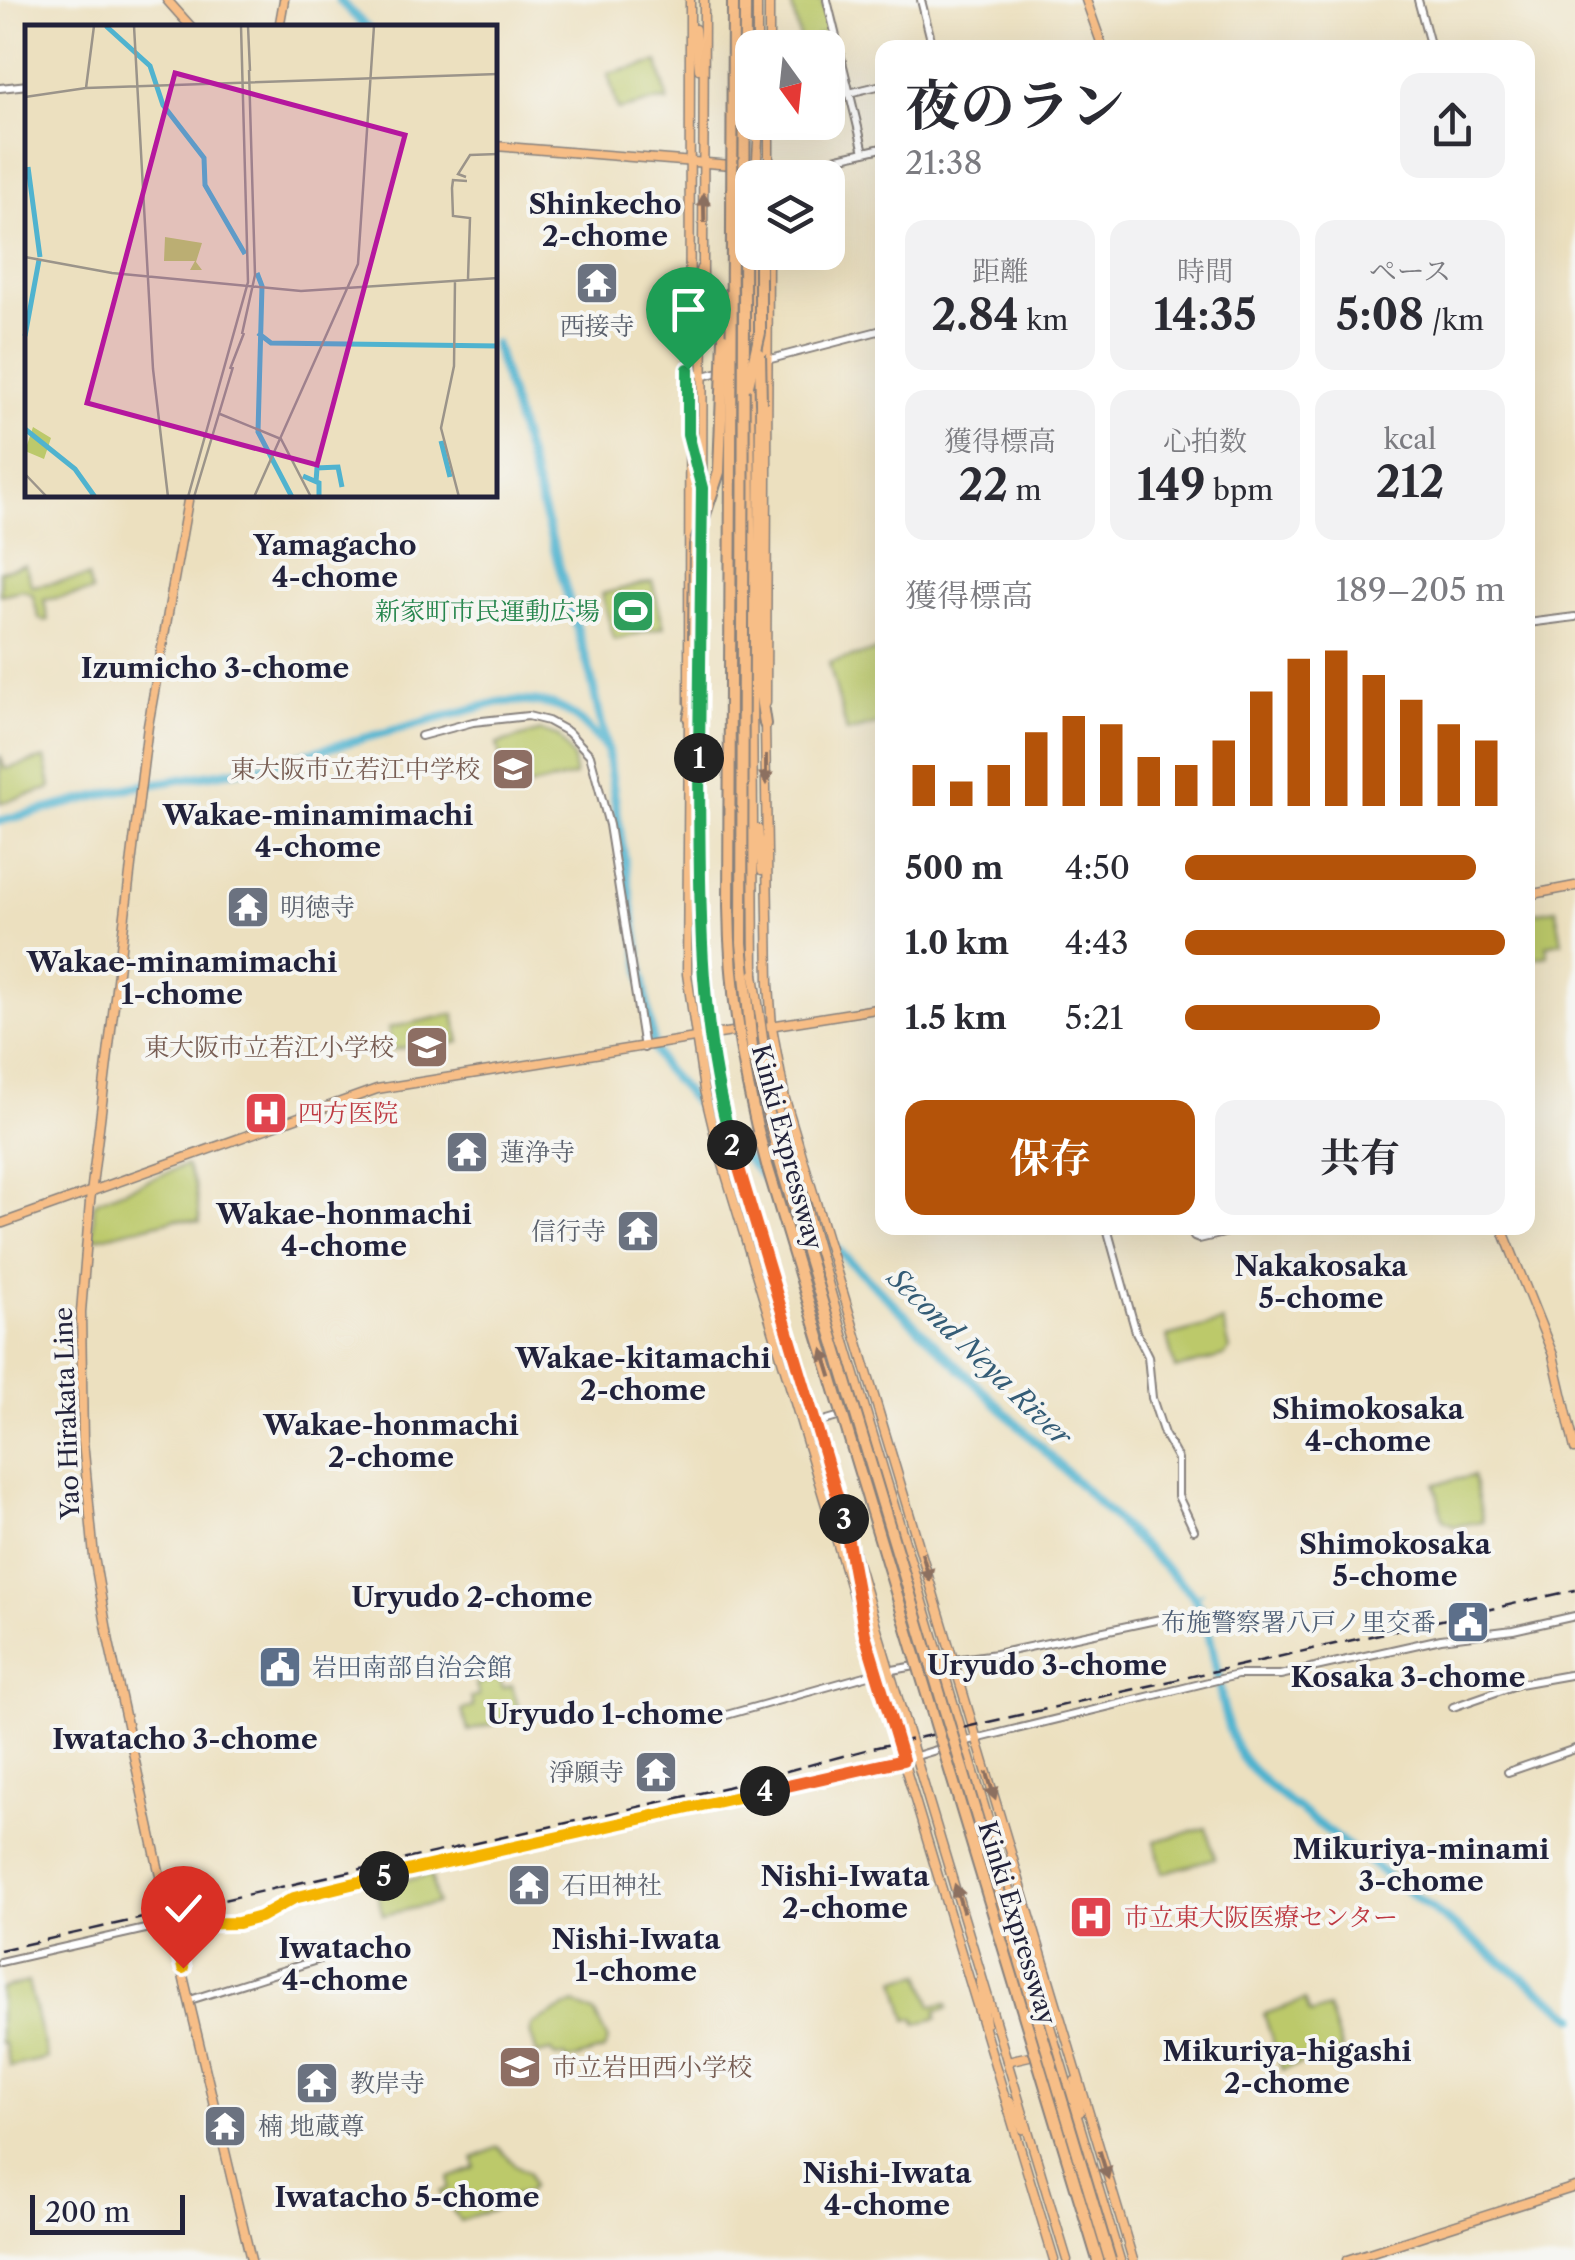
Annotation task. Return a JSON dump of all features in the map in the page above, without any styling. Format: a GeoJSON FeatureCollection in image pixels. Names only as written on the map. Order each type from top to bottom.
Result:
{"type":"FeatureCollection","features":[{"type":"Feature","properties":{"kind":"highway","name":"Kinki Expressway"},"geometry":{"type":"LineString","coordinates":[[733,0],[729,906],[731,980],[740,1052],[767,1165],[1098,2260]]}},
{"type":"Feature","properties":{"kind":"highway","name":"Kinki Expressway"},"geometry":{"type":"LineString","coordinates":[[745,0],[750,160]]}},
{"type":"Feature","properties":{"kind":"highway"},"geometry":{"type":"LineString","coordinates":[[689,718],[694,695],[694,545],[719,472],[733,191]]}},
{"type":"Feature","properties":{"kind":"highway","name":"Kinki Expressway"},"geometry":{"type":"LineString","coordinates":[[748,270],[742,942],[747,1014],[759,1084],[1110,2260]]}},
{"type":"Feature","properties":{"kind":"highway"},"geometry":{"type":"LineString","coordinates":[[758,270],[758,684],[766,724]]}},
{"type":"Feature","properties":{"kind":"highway"},"geometry":{"type":"LineString","coordinates":[[744,406],[760,333]]}},
{"type":"Feature","properties":{"kind":"main road"},"geometry":{"type":"LineString","coordinates":[[167,0],[189,25]]}},
{"type":"Feature","properties":{"kind":"main road"},"geometry":{"type":"LineString","coordinates":[[280,25],[284,0]]}},
{"type":"Feature","properties":{"kind":"main road"},"geometry":{"type":"LineString","coordinates":[[692,0],[704,104]]}},
{"type":"Feature","properties":{"kind":"main road"},"geometry":{"type":"LineString","coordinates":[[692,0],[687,306],[688,974],[704,1090],[718,1148],[1054,2260]]}},
{"type":"Feature","properties":{"kind":"main road"},"geometry":{"type":"LineString","coordinates":[[704,0],[704,376],[698,744],[702,976],[710,1054],[737,1164],[1067,2260]]}},
{"type":"Feature","properties":{"kind":"main road"},"geometry":{"type":"LineString","coordinates":[[756,0],[757,30]]}},
{"type":"Feature","properties":{"kind":"main road"},"geometry":{"type":"LineString","coordinates":[[1086,0],[1100,40]]}},
{"type":"Feature","properties":{"kind":"main road"},"geometry":{"type":"LineString","coordinates":[[770,1],[770,30]]}},
{"type":"Feature","properties":{"kind":"main road"},"geometry":{"type":"LineString","coordinates":[[498,146],[735,165]]}},
{"type":"Feature","properties":{"kind":"main road"},"geometry":{"type":"LineString","coordinates":[[687,306],[699,278],[705,248]]}},
{"type":"Feature","properties":{"kind":"main road"},"geometry":{"type":"LineString","coordinates":[[756,270],[750,364],[754,974],[768,1076],[902,1530],[945,1661],[976,1738],[1133,2260]]}},
{"type":"Feature","properties":{"kind":"main road"},"geometry":{"type":"LineString","coordinates":[[768,270],[766,908],[772,1027],[784,1098],[927,1570],[964,1742],[1120,2260]]}},
{"type":"Feature","properties":{"kind":"main road"},"geometry":{"type":"LineString","coordinates":[[688,434],[702,488]]}},
{"type":"Feature","properties":{"kind":"main road","name":"Yao Hirakata Line"},"geometry":{"type":"LineString","coordinates":[[188,498],[157,662],[138,798],[91,1192],[80,1357],[92,1538],[109,1642],[251,2260]]}},
{"type":"Feature","properties":{"kind":"main road"},"geometry":{"type":"LineString","coordinates":[[754,794],[766,908]]}},
{"type":"Feature","properties":{"kind":"main road"},"geometry":{"type":"LineString","coordinates":[[1535,894],[1575,886]]}},
{"type":"Feature","properties":{"kind":"main road"},"geometry":{"type":"LineString","coordinates":[[0,1224],[377,1089],[875,1009]]}},
{"type":"Feature","properties":{"kind":"main road"},"geometry":{"type":"LineString","coordinates":[[1505,1235],[1553,1355],[1575,1449]]}},
{"type":"Feature","properties":{"kind":"main road"},"geometry":{"type":"LineString","coordinates":[[757,1274],[799,1368]]}},
{"type":"Feature","properties":{"kind":"main road"},"geometry":{"type":"LineString","coordinates":[[888,1444],[902,1530]]}},
{"type":"Feature","properties":{"kind":"main road"},"geometry":{"type":"LineString","coordinates":[[844,1515],[865,1634]]}},
{"type":"Feature","properties":{"kind":"main road"},"geometry":{"type":"LineString","coordinates":[[1006,1883],[1043,1960]]}},
{"type":"Feature","properties":{"kind":"main road"},"geometry":{"type":"LineString","coordinates":[[977,1958],[989,2047]]}},
{"type":"Feature","properties":{"kind":"main road"},"geometry":{"type":"LineString","coordinates":[[1008,2061],[1057,2050]]}},
{"type":"Feature","properties":{"kind":"main road"},"geometry":{"type":"LineString","coordinates":[[1071,2052],[1083,2134]]}},
{"type":"Feature","properties":{"kind":"main road"},"geometry":{"type":"LineString","coordinates":[[998,2079],[1039,2170]]}},
{"type":"Feature","properties":{"kind":"main road"},"geometry":{"type":"LineString","coordinates":[[1348,2260],[1575,2188]]}},
{"type":"Feature","properties":{"kind":"street"},"geometry":{"type":"LineString","coordinates":[[770,1],[782,0]]}},
{"type":"Feature","properties":{"kind":"street"},"geometry":{"type":"LineString","coordinates":[[827,0],[864,152]]}},
{"type":"Feature","properties":{"kind":"street"},"geometry":{"type":"LineString","coordinates":[[921,0],[930,40]]}},
{"type":"Feature","properties":{"kind":"street"},"geometry":{"type":"LineString","coordinates":[[1418,0],[1429,40]]}},
{"type":"Feature","properties":{"kind":"street"},"geometry":{"type":"LineString","coordinates":[[0,88],[25,85]]}},
{"type":"Feature","properties":{"kind":"street"},"geometry":{"type":"LineString","coordinates":[[845,94],[875,87]]}},
{"type":"Feature","properties":{"kind":"street"},"geometry":{"type":"LineString","coordinates":[[827,160],[875,150]]}},
{"type":"Feature","properties":{"kind":"street"},"geometry":{"type":"LineString","coordinates":[[688,369],[704,376],[875,332]]}},
{"type":"Feature","properties":{"kind":"street"},"geometry":{"type":"LineString","coordinates":[[1535,622],[1575,616]]}},
{"type":"Feature","properties":{"kind":"street"},"geometry":{"type":"LineString","coordinates":[[421,736],[473,722],[528,716],[568,732],[584,747],[594,765],[608,821],[645,1048]]}},
{"type":"Feature","properties":{"kind":"street"},"geometry":{"type":"LineString","coordinates":[[1110,1235],[1136,1332],[1148,1356],[1152,1398],[1164,1434],[1178,1459],[1178,1496],[1194,1530]]}},
{"type":"Feature","properties":{"kind":"street"},"geometry":{"type":"LineString","coordinates":[[803,1427],[865,1409]]}},
{"type":"Feature","properties":{"kind":"street"},"geometry":{"type":"LineString","coordinates":[[705,1721],[890,1670],[996,1654],[1179,1616]]}},
{"type":"Feature","properties":{"kind":"street"},"geometry":{"type":"LineString","coordinates":[[0,1962],[172,1924],[238,1923],[260,1917],[294,1898],[356,1882],[903,1760],[1207,1681],[1237,1675],[1280,1675],[1441,1639],[1512,1630],[1575,1616]]}},
{"type":"Feature","properties":{"kind":"street"},"geometry":{"type":"LineString","coordinates":[[1453,1707],[1519,1684],[1575,1674]]}},
{"type":"Feature","properties":{"kind":"street"},"geometry":{"type":"LineString","coordinates":[[1508,1772],[1575,1750]]}},
{"type":"Feature","properties":{"kind":"street"},"geometry":{"type":"LineString","coordinates":[[190,2000],[320,1958]]}},
{"type":"Feature","properties":{"kind":"green space"},"geometry":{"type":"Polygon","coordinates":[[[822,0],[830,30],[798,30],[791,2],[822,0]]]}},
{"type":"Feature","properties":{"kind":"green space"},"geometry":{"type":"Polygon","coordinates":[[[658,62],[668,102],[661,100],[618,110],[608,74],[658,62]]]}},
{"type":"Feature","properties":{"kind":"green space"},"geometry":{"type":"Polygon","coordinates":[[[25,565],[32,586],[88,577],[92,592],[44,600],[48,620],[44,621],[39,618],[32,594],[23,590],[0,595],[0,571],[25,565]]]}},
{"type":"Feature","properties":{"kind":"green space","name":"新家町市民運動広場"},"geometry":{"type":"Polygon","coordinates":[[[652,581],[664,627],[614,640],[602,594],[652,581]]]}},
{"type":"Feature","properties":{"kind":"green space"},"geometry":{"type":"Polygon","coordinates":[[[875,651],[875,725],[847,732],[829,663],[875,651]]]}},
{"type":"Feature","properties":{"kind":"green space"},"geometry":{"type":"Polygon","coordinates":[[[541,731],[559,737],[573,758],[575,776],[527,787],[523,776],[506,779],[497,744],[541,731]]]}},
{"type":"Feature","properties":{"kind":"green space"},"geometry":{"type":"Polygon","coordinates":[[[0,755],[5,769],[45,758],[51,786],[0,803],[0,755]]]}},
{"type":"Feature","properties":{"kind":"green space"},"geometry":{"type":"Polygon","coordinates":[[[1556,909],[1562,942],[1546,945],[1548,955],[1535,958],[1535,913],[1556,909]]]}},
{"type":"Feature","properties":{"kind":"green space"},"geometry":{"type":"Polygon","coordinates":[[[454,1014],[460,1042],[392,1050],[388,1028],[454,1014]]]}},
{"type":"Feature","properties":{"kind":"green space"},"geometry":{"type":"Polygon","coordinates":[[[186,1165],[195,1186],[200,1222],[176,1219],[93,1239],[94,1204],[99,1200],[186,1165]]]}},
{"type":"Feature","properties":{"kind":"green space"},"geometry":{"type":"Polygon","coordinates":[[[1223,1322],[1230,1349],[1224,1356],[1175,1369],[1167,1337],[1223,1322]]]}},
{"type":"Feature","properties":{"kind":"green space"},"geometry":{"type":"Polygon","coordinates":[[[1473,1476],[1483,1521],[1455,1526],[1443,1520],[1435,1484],[1473,1476]]]}},
{"type":"Feature","properties":{"kind":"green space"},"geometry":{"type":"Polygon","coordinates":[[[499,1678],[502,1688],[512,1685],[521,1717],[468,1731],[462,1710],[473,1707],[471,1698],[479,1696],[476,1684],[499,1678]]]}},
{"type":"Feature","properties":{"kind":"green space"},"geometry":{"type":"Polygon","coordinates":[[[1206,1828],[1215,1858],[1162,1873],[1155,1841],[1206,1828]]]}},
{"type":"Feature","properties":{"kind":"green space"},"geometry":{"type":"Polygon","coordinates":[[[431,1875],[437,1903],[383,1915],[375,1887],[431,1875]]]}},
{"type":"Feature","properties":{"kind":"green space"},"geometry":{"type":"Polygon","coordinates":[[[921,1974],[932,2006],[947,2003],[948,2008],[936,2011],[937,2018],[917,2024],[915,2018],[907,2020],[896,1980],[921,1974]]]}},
{"type":"Feature","properties":{"kind":"green space"},"geometry":{"type":"Polygon","coordinates":[[[28,1982],[47,2058],[10,2067],[4,2043],[0,2043],[0,1989],[28,1982]]]}},
{"type":"Feature","properties":{"kind":"green space"},"geometry":{"type":"Polygon","coordinates":[[[1305,2000],[1310,2014],[1328,2008],[1342,2050],[1282,2070],[1264,2014],[1305,2000]]]}},
{"type":"Feature","properties":{"kind":"green space"},"geometry":{"type":"Polygon","coordinates":[[[574,2003],[595,2014],[608,2040],[604,2050],[567,2061],[565,2056],[556,2057],[552,2051],[537,2054],[530,2032],[533,2024],[574,2003]]]}},
{"type":"Feature","properties":{"kind":"green space"},"geometry":{"type":"Polygon","coordinates":[[[498,2147],[528,2173],[532,2186],[527,2192],[514,2194],[516,2203],[460,2221],[440,2192],[448,2188],[449,2178],[475,2168],[473,2158],[498,2147]]]}},
{"type":"Feature","properties":{"kind":"waterway"},"geometry":{"type":"LineString","coordinates":[[339,0],[364,25]]}},
{"type":"Feature","properties":{"kind":"waterway","name":"Second Neya River"},"geometry":{"type":"LineString","coordinates":[[498,354],[590,673],[607,749],[654,1049],[663,1067],[762,1176],[1192,1594],[1208,1630],[1228,1727],[1238,1752],[1253,1770],[1276,1792],[1575,2017]]}},
{"type":"Feature","properties":{"kind":"waterway","name":"Second Neya River"},"geometry":{"type":"LineString","coordinates":[[0,821],[133,787],[257,767],[499,702],[533,702],[559,708],[582,722],[605,747]]}},
{"type":"Feature","properties":{"kind":"waterway"},"geometry":{"type":"LineString","coordinates":[[1194,1597],[1202,1593]]}},
{"type":"Feature","properties":{"kind":"railway"},"geometry":{"type":"LineString","coordinates":[[0,1950],[727,1787],[873,1748],[1575,1590]]}},
{"type":"Feature","properties":{"kind":"place","name":"西接寺"},"geometry":{"type":"Point","coordinates":[597,283]}},
{"type":"Feature","properties":{"kind":"place","name":"新家町市民運動広場"},"geometry":{"type":"Point","coordinates":[633,611]}},
{"type":"Feature","properties":{"kind":"place","name":"東大阪市立若江中学校"},"geometry":{"type":"Point","coordinates":[513,769]}},
{"type":"Feature","properties":{"kind":"place","name":"明徳寺"},"geometry":{"type":"Point","coordinates":[248,907]}},
{"type":"Feature","properties":{"kind":"place","name":"東大阪市立若江小学校"},"geometry":{"type":"Point","coordinates":[427,1047]}},
{"type":"Feature","properties":{"kind":"place","name":"四方医院"},"geometry":{"type":"Point","coordinates":[266,1113]}},
{"type":"Feature","properties":{"kind":"place","name":"蓮浄寺"},"geometry":{"type":"Point","coordinates":[467,1152]}},
{"type":"Feature","properties":{"kind":"place","name":"信行寺"},"geometry":{"type":"Point","coordinates":[638,1231]}},
{"type":"Feature","properties":{"kind":"place","name":"布施警察署八戸ノ里交番"},"geometry":{"type":"Point","coordinates":[1468,1622]}},
{"type":"Feature","properties":{"kind":"place","name":"岩田南部自治会館"},"geometry":{"type":"Point","coordinates":[280,1667]}},
{"type":"Feature","properties":{"kind":"place","name":"淨願寺"},"geometry":{"type":"Point","coordinates":[656,1772]}},
{"type":"Feature","properties":{"kind":"place","name":"石田神社"},"geometry":{"type":"Point","coordinates":[529,1885]}},
{"type":"Feature","properties":{"kind":"place","name":"市立東大阪医療センター"},"geometry":{"type":"Point","coordinates":[1091,1917]}},
{"type":"Feature","properties":{"kind":"place","name":"市立岩田西小学校"},"geometry":{"type":"Point","coordinates":[520,2067]}},
{"type":"Feature","properties":{"kind":"place","name":"教岸寺"},"geometry":{"type":"Point","coordinates":[317,2083]}},
{"type":"Feature","properties":{"kind":"place","name":"楠 地蔵尊"},"geometry":{"type":"Point","coordinates":[225,2126]}},
{"type":"Feature","properties":{"kind":"district","name":"Shinkecho 2-chome"},"geometry":{"type":"Point","coordinates":[605,220]}},
{"type":"Feature","properties":{"kind":"district","name":"Yamagacho 4-chome"},"geometry":{"type":"Point","coordinates":[335,561]}},
{"type":"Feature","properties":{"kind":"district","name":"Izumicho 3-chome"},"geometry":{"type":"Point","coordinates":[215,668]}},
{"type":"Feature","properties":{"kind":"district","name":"Wakae-minamimachi 4-chome"},"geometry":{"type":"Point","coordinates":[318,831]}},
{"type":"Feature","properties":{"kind":"district","name":"Wakae-minamimachi 1-chome"},"geometry":{"type":"Point","coordinates":[182,978]}},
{"type":"Feature","properties":{"kind":"district","name":"Wakae-honmachi 4-chome"},"geometry":{"type":"Point","coordinates":[344,1230]}},
{"type":"Feature","properties":{"kind":"district","name":"Nakakosaka 5-chome"},"geometry":{"type":"Point","coordinates":[1321,1282]}},
{"type":"Feature","properties":{"kind":"district","name":"Wakae-kitamachi 2-chome"},"geometry":{"type":"Point","coordinates":[643,1374]}},
{"type":"Feature","properties":{"kind":"district","name":"Shimokosaka 4-chome"},"geometry":{"type":"Point","coordinates":[1368,1425]}},
{"type":"Feature","properties":{"kind":"district","name":"Wakae-honmachi 2-chome"},"geometry":{"type":"Point","coordinates":[391,1441]}},
{"type":"Feature","properties":{"kind":"district","name":"Shimokosaka 5-chome"},"geometry":{"type":"Point","coordinates":[1395,1560]}},
{"type":"Feature","properties":{"kind":"district","name":"Uryudo 2-chome"},"geometry":{"type":"Point","coordinates":[472,1597]}},
{"type":"Feature","properties":{"kind":"district","name":"Uryudo 3-chome"},"geometry":{"type":"Point","coordinates":[1047,1665]}},
{"type":"Feature","properties":{"kind":"district","name":"Kosaka 3-chome"},"geometry":{"type":"Point","coordinates":[1408,1677]}},
{"type":"Feature","properties":{"kind":"district","name":"Uryudo 1-chome"},"geometry":{"type":"Point","coordinates":[605,1714]}},
{"type":"Feature","properties":{"kind":"district","name":"Iwatacho 3-chome"},"geometry":{"type":"Point","coordinates":[185,1739]}},
{"type":"Feature","properties":{"kind":"district","name":"Mikuriya-minami 3-chome"},"geometry":{"type":"Point","coordinates":[1421,1865]}},
{"type":"Feature","properties":{"kind":"district","name":"Nishi-Iwata 2-chome"},"geometry":{"type":"Point","coordinates":[845,1892]}},
{"type":"Feature","properties":{"kind":"district","name":"Nishi-Iwata 1-chome"},"geometry":{"type":"Point","coordinates":[636,1955]}},
{"type":"Feature","properties":{"kind":"district","name":"Iwatacho 4-chome"},"geometry":{"type":"Point","coordinates":[345,1964]}},
{"type":"Feature","properties":{"kind":"district","name":"Mikuriya-higashi 2-chome"},"geometry":{"type":"Point","coordinates":[1287,2067]}},
{"type":"Feature","properties":{"kind":"district","name":"Nishi-Iwata 4-chome"},"geometry":{"type":"Point","coordinates":[887,2189]}},
{"type":"Feature","properties":{"kind":"district","name":"Iwatacho 5-chome"},"geometry":{"type":"Point","coordinates":[407,2197]}},
{"type":"Feature","properties":{"kind":"route"},"geometry":{"type":"LineString","coordinates":[[183,1968],[172,1924],[238,1923],[260,1917],[294,1898],[356,1882],[903,1760],[865,1634],[844,1515],[737,1164],[710,1054],[702,976],[698,744],[702,488],[688,434],[688,369]]}}]}
